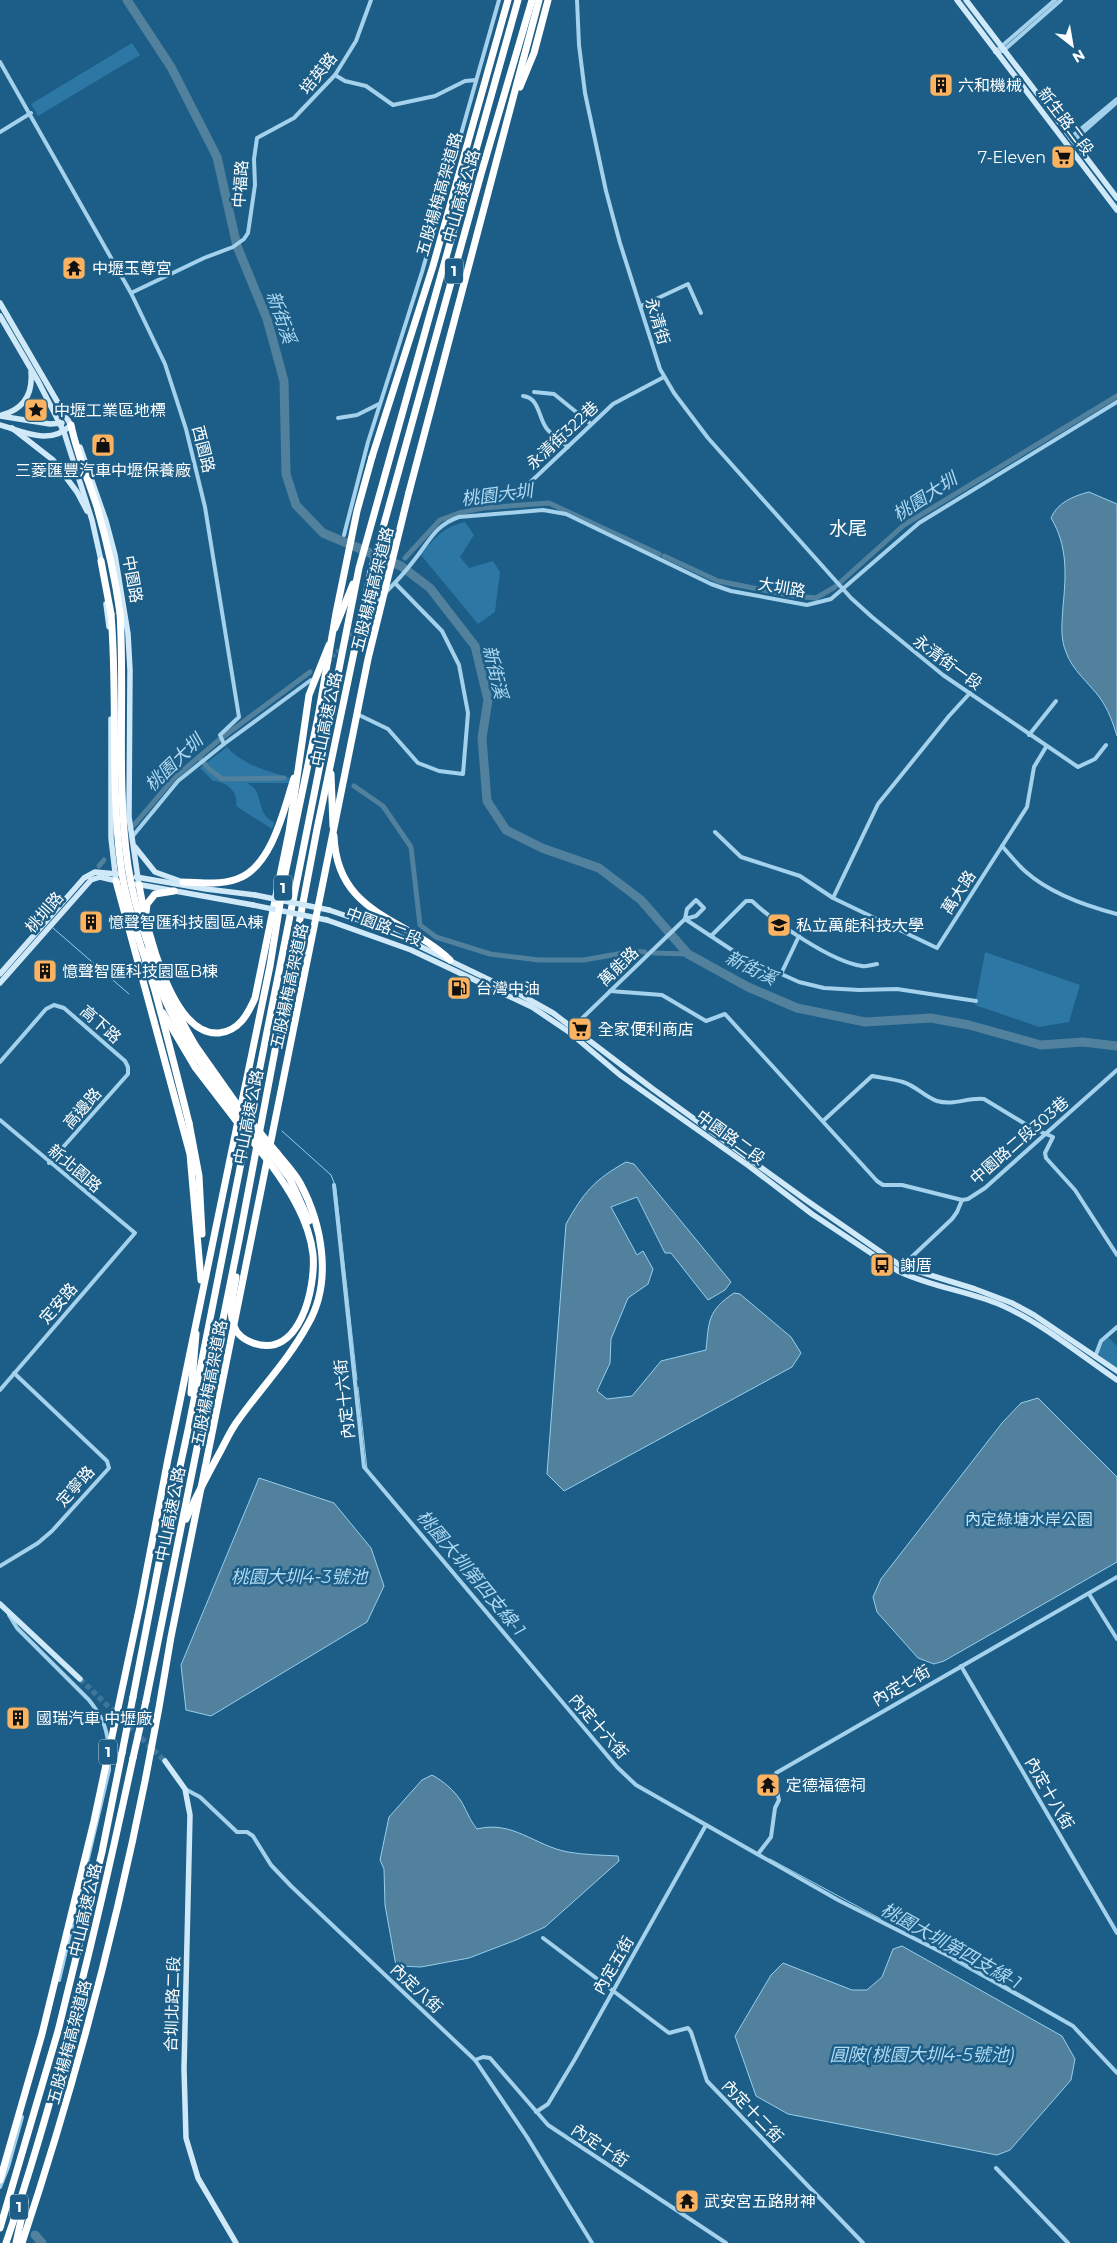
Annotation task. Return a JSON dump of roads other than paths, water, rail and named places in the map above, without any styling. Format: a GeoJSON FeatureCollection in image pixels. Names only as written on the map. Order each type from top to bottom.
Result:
{"type":"FeatureCollection","features":[{"type":"Feature","properties":{"kind":"highway"},"geometry":{"type":"LineString","coordinates":[[491,55],[504,0]]}},
{"type":"Feature","properties":{"kind":"highway","name":"五股楊梅高架道路"},"geometry":{"type":"LineString","coordinates":[[0,2180],[42,2034],[94,1821],[140,1605],[270,966],[284,879],[318,716],[357,510],[433,266],[508,0]]}},
{"type":"Feature","properties":{"kind":"highway","name":"中山高速公路"},"geometry":{"type":"LineString","coordinates":[[0,2228],[58,2031],[102,1852],[158,1563],[188,1430],[359,568],[518,0]]}},
{"type":"Feature","properties":{"kind":"highway","name":"中山高速公路"},"geometry":{"type":"LineString","coordinates":[[6,2243],[31,2171],[90,1954],[146,1701],[240,1235],[330,763],[371,571],[481,174],[532,0]]}},
{"type":"Feature","properties":{"kind":"highway","name":"五股楊梅高架道路"},"geometry":{"type":"LineString","coordinates":[[22,2243],[73,2082],[114,1928],[157,1725],[171,1637],[368,659],[409,492],[539,0]]}},
{"type":"Feature","properties":{"kind":"highway"},"geometry":{"type":"LineString","coordinates":[[510,111],[534,53],[548,0]]}},
{"type":"Feature","properties":{"kind":"highway"},"geometry":{"type":"LineString","coordinates":[[70,423],[76,448],[106,539],[120,613],[123,806],[128,866],[150,955],[177,1014],[196,1046],[290,1179],[305,1210],[316,1246],[317,1269],[310,1323],[284,1362],[237,1421],[197,1494],[180,1534]]}},
{"type":"Feature","properties":{"kind":"highway"},"geometry":{"type":"LineString","coordinates":[[101,561],[111,614],[115,702],[116,810],[121,868],[189,1123],[200,1194],[201,1280],[188,1430]]}},
{"type":"Feature","properties":{"kind":"highway"},"geometry":{"type":"LineString","coordinates":[[158,960],[181,1009],[202,1030],[218,1033],[227,1032],[242,1021],[249,1012],[256,998],[289,832],[309,695],[359,568]]}},
{"type":"Feature","properties":{"kind":"highway"},"geometry":{"type":"LineString","coordinates":[[183,882],[212,883],[232,881],[238,879],[258,864],[270,848],[300,760]]}},
{"type":"Feature","properties":{"kind":"highway"},"geometry":{"type":"LineString","coordinates":[[330,763],[334,858],[351,890],[376,914],[440,951],[450,960]]}},
{"type":"Feature","properties":{"kind":"highway"},"geometry":{"type":"LineString","coordinates":[[115,878],[122,911],[140,966],[190,1154],[201,1280]]}},
{"type":"Feature","properties":{"kind":"highway"},"geometry":{"type":"LineString","coordinates":[[126,879],[147,953],[168,1011],[202,1067],[236,1115]]}},
{"type":"Feature","properties":{"kind":"highway"},"geometry":{"type":"LineString","coordinates":[[138,881],[147,926],[158,960],[168,1011]]}},
{"type":"Feature","properties":{"kind":"highway"},"geometry":{"type":"LineString","coordinates":[[147,926],[146,911],[151,898],[161,892],[174,891]]}},
{"type":"Feature","properties":{"kind":"highway"},"geometry":{"type":"LineString","coordinates":[[140,966],[161,1010],[181,1045],[236,1115],[273,1157],[303,1218],[313,1255],[309,1295],[305,1312],[294,1331],[281,1343],[264,1347],[240,1336],[233,1326],[232,1310],[240,1235]]}},
{"type":"Feature","properties":{"kind":"highway"},"geometry":{"type":"LineString","coordinates":[[16,2243],[31,2171]]}},
{"type":"Feature","properties":{"kind":"main road","name":"新生路二段"},"geometry":{"type":"LineString","coordinates":[[957,0],[995,52],[1117,198]]}},
{"type":"Feature","properties":{"kind":"main road","name":"新生路二段"},"geometry":{"type":"LineString","coordinates":[[966,0],[1070,141],[1117,210]]}},
{"type":"Feature","properties":{"kind":"main road","name":"中園路"},"geometry":{"type":"LineString","coordinates":[[0,303],[70,423],[106,521],[115,555],[124,608],[130,670],[129,816],[138,881]]}},
{"type":"Feature","properties":{"kind":"main road","name":"中園路"},"geometry":{"type":"LineString","coordinates":[[0,316],[64,432],[92,520],[101,561],[111,669],[111,838],[115,878]]}},
{"type":"Feature","properties":{"kind":"main road"},"geometry":{"type":"LineString","coordinates":[[0,416],[18,409],[26,400],[32,386],[30,368]]}},
{"type":"Feature","properties":{"kind":"main road"},"geometry":{"type":"LineString","coordinates":[[0,416],[50,424],[70,423]]}},
{"type":"Feature","properties":{"kind":"main road"},"geometry":{"type":"LineString","coordinates":[[0,425],[46,437],[64,432],[70,423]]}},
{"type":"Feature","properties":{"kind":"main road"},"geometry":{"type":"LineString","coordinates":[[12,428],[53,460],[77,492],[92,520]]}},
{"type":"Feature","properties":{"kind":"main road"},"geometry":{"type":"LineString","coordinates":[[111,783],[126,879]]}},
{"type":"Feature","properties":{"kind":"main road"},"geometry":{"type":"LineString","coordinates":[[134,845],[142,858],[155,872],[196,888]]}},
{"type":"Feature","properties":{"kind":"main road","name":"桃圳路"},"geometry":{"type":"LineString","coordinates":[[0,974],[84,878],[95,872],[115,878]]}},
{"type":"Feature","properties":{"kind":"main road","name":"桃圳路"},"geometry":{"type":"LineString","coordinates":[[0,983],[91,880],[100,877],[115,878]]}},
{"type":"Feature","properties":{"kind":"main road"},"geometry":{"type":"LineString","coordinates":[[115,878],[196,888]]}},
{"type":"Feature","properties":{"kind":"main road"},"geometry":{"type":"LineString","coordinates":[[138,881],[174,891]]}},
{"type":"Feature","properties":{"kind":"main road","name":"中園路二段"},"geometry":{"type":"LineString","coordinates":[[196,888],[255,895],[328,910],[382,928],[521,995],[553,1013],[620,1075],[749,1166],[812,1214],[900,1268],[911,1277],[1001,1306],[1026,1319],[1117,1380]]}},
{"type":"Feature","properties":{"kind":"main road","name":"中園路二段"},"geometry":{"type":"LineString","coordinates":[[174,891],[327,920],[411,950],[532,1007],[571,1029]]}},
{"type":"Feature","properties":{"kind":"main road","name":"中園路二段"},"geometry":{"type":"LineString","coordinates":[[900,1268],[938,1277],[1012,1303],[1034,1315],[1117,1371]]}},
{"type":"Feature","properties":{"kind":"main road"},"geometry":{"type":"LineString","coordinates":[[935,1284],[938,1277]]}},
{"type":"Feature","properties":{"kind":"main road"},"geometry":{"type":"LineString","coordinates":[[1092,1363],[1095,1357]]}},
{"type":"Feature","properties":{"kind":"main road"},"geometry":{"type":"LineString","coordinates":[[2,1606],[80,1679]]}},
{"type":"Feature","properties":{"kind":"main road","name":"合圳北路二段"},"geometry":{"type":"LineString","coordinates":[[165,1761],[185,1789],[190,1815],[184,2051],[186,2138],[198,2178],[236,2243]]}},
{"type":"Feature","properties":{"kind":"street","name":"培英路"},"geometry":{"type":"LineString","coordinates":[[257,138],[294,118],[335,75],[356,41],[371,0]]}},
{"type":"Feature","properties":{"kind":"street"},"geometry":{"type":"LineString","coordinates":[[344,535],[379,404],[422,272],[498,0]]}},
{"type":"Feature","properties":{"kind":"street","name":"永清街"},"geometry":{"type":"LineString","coordinates":[[577,0],[579,45],[592,129],[620,242],[664,377],[708,438],[843,589]]}},
{"type":"Feature","properties":{"kind":"street"},"geometry":{"type":"LineString","coordinates":[[1002,49],[1055,0]]}},
{"type":"Feature","properties":{"kind":"street"},"geometry":{"type":"LineString","coordinates":[[995,52],[1002,49],[1061,0]]}},
{"type":"Feature","properties":{"kind":"street","name":"西園路"},"geometry":{"type":"LineString","coordinates":[[0,62],[131,292],[165,364],[186,429],[205,507],[239,717],[220,735],[224,744]]}},
{"type":"Feature","properties":{"kind":"street"},"geometry":{"type":"LineString","coordinates":[[335,75],[345,81],[366,86],[393,105],[435,96],[465,82],[476,80]]}},
{"type":"Feature","properties":{"kind":"street"},"geometry":{"type":"LineString","coordinates":[[1070,141],[1117,98]]}},
{"type":"Feature","properties":{"kind":"street"},"geometry":{"type":"LineString","coordinates":[[1070,141],[1117,102]]}},
{"type":"Feature","properties":{"kind":"street"},"geometry":{"type":"LineString","coordinates":[[0,132],[30,113]]}},
{"type":"Feature","properties":{"kind":"street","name":"中福路"},"geometry":{"type":"LineString","coordinates":[[131,292],[220,252],[244,239],[248,232],[255,185],[254,159],[257,138]]}},
{"type":"Feature","properties":{"kind":"street"},"geometry":{"type":"LineString","coordinates":[[641,306],[688,284],[701,313]]}},
{"type":"Feature","properties":{"kind":"street","name":"永清街322巷"},"geometry":{"type":"LineString","coordinates":[[474,498],[506,496],[520,492],[591,424],[620,400],[664,377]]}},
{"type":"Feature","properties":{"kind":"street"},"geometry":{"type":"LineString","coordinates":[[534,392],[554,394],[591,424]]}},
{"type":"Feature","properties":{"kind":"street"},"geometry":{"type":"LineString","coordinates":[[522,396],[531,399],[540,410],[545,426],[568,447]]}},
{"type":"Feature","properties":{"kind":"street","name":"大圳路"},"geometry":{"type":"LineString","coordinates":[[396,581],[416,558],[433,533],[448,520],[458,517],[543,510],[566,514],[668,564],[731,591],[807,606],[831,599],[919,522],[1117,402]]}},
{"type":"Feature","properties":{"kind":"street"},"geometry":{"type":"LineString","coordinates":[[338,418],[357,415],[379,404]]}},
{"type":"Feature","properties":{"kind":"street"},"geometry":{"type":"LineString","coordinates":[[357,714],[388,729],[418,763],[439,771],[463,774],[468,713],[459,665],[442,630],[396,581],[372,607]]}},
{"type":"Feature","properties":{"kind":"street","name":"永清街一段"},"geometry":{"type":"LineString","coordinates":[[843,589],[905,646],[970,694],[1078,767],[1095,759],[1106,745]]}},
{"type":"Feature","properties":{"kind":"street"},"geometry":{"type":"LineString","coordinates":[[132,837],[178,781],[224,744],[311,680]]}},
{"type":"Feature","properties":{"kind":"street"},"geometry":{"type":"LineString","coordinates":[[833,898],[878,804],[948,716],[970,694]]}},
{"type":"Feature","properties":{"kind":"street"},"geometry":{"type":"LineString","coordinates":[[1029,735],[1056,701]]}},
{"type":"Feature","properties":{"kind":"street","name":"萬大路"},"geometry":{"type":"LineString","coordinates":[[715,832],[741,857],[800,876],[833,898],[937,948],[1027,807],[1034,767],[1046,747]]}},
{"type":"Feature","properties":{"kind":"street"},"geometry":{"type":"LineString","coordinates":[[1002,846],[1026,872],[1045,885],[1078,902],[1117,914]]}},
{"type":"Feature","properties":{"kind":"street"},"geometry":{"type":"LineString","coordinates":[[696,900],[704,908],[696,916],[685,918],[687,909],[696,900]]}},
{"type":"Feature","properties":{"kind":"street"},"geometry":{"type":"LineString","coordinates":[[711,936],[746,901],[752,901],[779,924],[844,960],[863,966],[877,964]]}},
{"type":"Feature","properties":{"kind":"street"},"geometry":{"type":"LineString","coordinates":[[685,918],[740,956],[799,982],[824,988],[859,990],[897,989],[976,1001]]}},
{"type":"Feature","properties":{"kind":"street","name":"萬能路"},"geometry":{"type":"LineString","coordinates":[[571,1029],[685,918]]}},
{"type":"Feature","properties":{"kind":"street"},"geometry":{"type":"LineString","coordinates":[[781,974],[800,936]]}},
{"type":"Feature","properties":{"kind":"street"},"geometry":{"type":"LineString","coordinates":[[610,991],[662,995],[706,1021],[725,1014],[883,1185],[902,1185],[962,1200]]}},
{"type":"Feature","properties":{"kind":"street","name":"高下路"},"geometry":{"type":"LineString","coordinates":[[0,1062],[46,1009],[54,1005],[64,1008],[125,1061],[128,1066]]}},
{"type":"Feature","properties":{"kind":"street","name":"高邊路"},"geometry":{"type":"LineString","coordinates":[[49,1163],[128,1074],[128,1066]]}},
{"type":"Feature","properties":{"kind":"street","name":"中園路二段303巷"},"geometry":{"type":"LineString","coordinates":[[900,1268],[952,1219],[962,1200],[968,1200],[985,1188],[1117,1070]]}},
{"type":"Feature","properties":{"kind":"street"},"geometry":{"type":"LineString","coordinates":[[823,1121],[872,1076],[904,1082],[941,1102],[955,1103],[975,1098],[984,1099],[1046,1135],[1053,1137],[1045,1153],[1046,1158],[1075,1190],[1117,1255]]}},
{"type":"Feature","properties":{"kind":"street","name":"新北園路"},"geometry":{"type":"LineString","coordinates":[[0,1120],[134,1234]]}},
{"type":"Feature","properties":{"kind":"street","name":"內定十六街"},"geometry":{"type":"LineString","coordinates":[[334,1186],[364,1467],[579,1723],[634,1784],[838,1900],[959,1961],[1073,2026],[1117,2073]]}},
{"type":"Feature","properties":{"kind":"street","name":"定安路"},"geometry":{"type":"LineString","coordinates":[[0,1390],[134,1234]]}},
{"type":"Feature","properties":{"kind":"street"},"geometry":{"type":"LineString","coordinates":[[1095,1357],[1101,1341],[1117,1327]]}},
{"type":"Feature","properties":{"kind":"street","name":"定寧路"},"geometry":{"type":"LineString","coordinates":[[0,1566],[38,1543],[52,1531],[108,1468],[108,1461],[14,1373]]}},
{"type":"Feature","properties":{"kind":"street","name":"內定七街"},"geometry":{"type":"LineString","coordinates":[[758,1854],[771,1837],[774,1808],[780,1800],[775,1783],[776,1773],[1117,1577]]}},
{"type":"Feature","properties":{"kind":"street"},"geometry":{"type":"LineString","coordinates":[[1089,1594],[1117,1639]]}},
{"type":"Feature","properties":{"kind":"street"},"geometry":{"type":"LineString","coordinates":[[0,2187],[10,2158],[76,1913],[109,1770],[107,1730],[99,1714],[89,1700],[17,1628],[2,1606]]}},
{"type":"Feature","properties":{"kind":"street"},"geometry":{"type":"LineString","coordinates":[[38,1640],[44,1654]]}},
{"type":"Feature","properties":{"kind":"street","name":"內定十八街"},"geometry":{"type":"LineString","coordinates":[[961,1666],[1117,1933]]}},
{"type":"Feature","properties":{"kind":"street","name":"內定八街"},"geometry":{"type":"LineString","coordinates":[[185,1789],[200,1797],[237,1832],[247,1832],[253,1836],[271,1865],[291,1886],[475,2060],[527,2137],[592,2243]]}},
{"type":"Feature","properties":{"kind":"street","name":"內定五街"},"geometry":{"type":"LineString","coordinates":[[536,2112],[548,2104],[575,2059],[706,1825]]}},
{"type":"Feature","properties":{"kind":"street"},"geometry":{"type":"LineString","coordinates":[[543,1938],[612,1990]]}},
{"type":"Feature","properties":{"kind":"street","name":"內定十二街"},"geometry":{"type":"LineString","coordinates":[[612,1990],[669,2034],[688,2028],[707,2081],[862,2243]]}},
{"type":"Feature","properties":{"kind":"street","name":"內定十街"},"geometry":{"type":"LineString","coordinates":[[475,2060],[483,2057],[490,2058],[548,2125],[726,2243]]}},
{"type":"Feature","properties":{"kind":"street"},"geometry":{"type":"LineString","coordinates":[[996,2168],[1068,2243]]}},
{"type":"Feature","properties":{"kind":"water"},"geometry":{"type":"Polygon","coordinates":[[[1089,492],[1117,504],[1117,736],[1103,702],[1076,671],[1069,659],[1062,636],[1065,584],[1063,550],[1057,529],[1051,518],[1061,504],[1089,492]]]}},
{"type":"Feature","properties":{"kind":"water"},"geometry":{"type":"Polygon","coordinates":[[[626,1162],[634,1164],[731,1282],[725,1290],[708,1300],[671,1253],[665,1253],[637,1197],[611,1207],[637,1255],[643,1251],[653,1269],[648,1284],[628,1298],[611,1339],[610,1363],[597,1391],[607,1399],[632,1396],[661,1361],[706,1350],[711,1318],[725,1299],[734,1293],[740,1294],[791,1337],[801,1353],[792,1367],[564,1491],[547,1474],[566,1224],[584,1195],[598,1181],[626,1162]]]}},
{"type":"Feature","properties":{"kind":"water","name":"內定綠塘水岸公園"},"geometry":{"type":"Polygon","coordinates":[[[1038,1398],[1117,1477],[1117,1562],[944,1661],[934,1664],[918,1658],[877,1612],[873,1597],[881,1579],[1002,1423],[1021,1403],[1038,1398]]]}},
{"type":"Feature","properties":{"kind":"water","name":"桃園大圳4-3號池"},"geometry":{"type":"Polygon","coordinates":[[[259,1478],[334,1503],[371,1548],[384,1586],[367,1622],[211,1716],[186,1710],[181,1665],[259,1478]]]}},
{"type":"Feature","properties":{"kind":"water"},"geometry":{"type":"Polygon","coordinates":[[[432,1775],[455,1793],[477,1829],[502,1828],[556,1849],[581,1854],[618,1856],[619,1861],[545,1927],[469,1958],[421,1967],[396,1966],[385,1905],[384,1869],[380,1860],[389,1817],[422,1780],[432,1775]]]}},
{"type":"Feature","properties":{"kind":"water","name":"圓陂(桃園大圳4-5號池)"},"geometry":{"type":"Polygon","coordinates":[[[902,1946],[1062,2036],[1075,2059],[1071,2080],[1010,2150],[997,2155],[788,2114],[756,2096],[735,2036],[771,1975],[783,1963],[852,1990],[867,1990],[882,1977],[893,1949],[902,1946]]]}},
{"type":"Feature","properties":{"kind":"waterway","name":"新街溪"},"geometry":{"type":"LineString","coordinates":[[127,0],[171,67],[217,157],[237,246],[267,319],[284,381],[286,474],[296,505],[323,533],[401,566],[430,588],[475,646],[488,700],[482,738],[487,801],[506,830],[542,848],[599,868],[641,900],[688,954],[748,987],[797,1008],[865,1022],[931,1018],[969,1025],[1041,1045],[1083,1042],[1117,1046]]}},
{"type":"Feature","properties":{"kind":"waterway","name":"桃園大圳"},"geometry":{"type":"LineString","coordinates":[[664,556],[718,581],[794,596],[816,598],[835,587],[904,525],[1117,396]]}},
{"type":"Feature","properties":{"kind":"waterway","name":"桃園大圳"},"geometry":{"type":"LineString","coordinates":[[405,558],[440,520],[459,513],[483,508],[549,503],[659,554]]}},
{"type":"Feature","properties":{"kind":"waterway","name":"桃園大圳"},"geometry":{"type":"LineString","coordinates":[[134,825],[174,778],[219,740],[310,672]]}},
{"type":"Feature","properties":{"kind":"waterway"},"geometry":{"type":"LineString","coordinates":[[199,757],[209,769],[222,779],[284,778]]}},
{"type":"Feature","properties":{"kind":"waterway"},"geometry":{"type":"LineString","coordinates":[[354,786],[383,806],[411,847],[420,925],[436,937],[490,954],[539,960],[584,960],[634,951],[645,952]]}},
{"type":"Feature","properties":{"kind":"waterway","name":"桃園大圳"},"geometry":{"type":"LineString","coordinates":[[99,866],[104,860]]}},
{"type":"Feature","properties":{"kind":"waterway"},"geometry":{"type":"LineString","coordinates":[[53,928],[129,994]]}},
{"type":"Feature","properties":{"kind":"waterway"},"geometry":{"type":"LineString","coordinates":[[654,953],[688,954]]}},
{"type":"Feature","properties":{"kind":"waterway","name":"桃園大圳第四支線-1"},"geometry":{"type":"LineString","coordinates":[[282,1131],[331,1175],[335,1185]]}},
{"type":"Feature","properties":{"kind":"waterway","name":"桃園大圳第四支線-1"},"geometry":{"type":"LineString","coordinates":[[336,1189],[357,1380]]}},
{"type":"Feature","properties":{"kind":"waterway","name":"桃園大圳第四支線-1"},"geometry":{"type":"LineString","coordinates":[[358,1387],[367,1469]]}},
{"type":"Feature","properties":{"kind":"waterway","name":"桃園大圳第四支線-1"},"geometry":{"type":"LineString","coordinates":[[770,1859],[881,1919]]}},
{"type":"Feature","properties":{"kind":"waterway","name":"桃園大圳第四支線-1"},"geometry":{"type":"LineString","coordinates":[[952,1960],[1022,1999]]}},
{"type":"Feature","properties":{"kind":"waterway"},"geometry":{"type":"LineString","coordinates":[[35,2235],[42,2243]]}},
{"type":"Feature","properties":{"kind":"tunnel"},"geometry":{"type":"LineString","coordinates":[[363,619],[373,607]]}},
{"type":"Feature","properties":{"kind":"tunnel"},"geometry":{"type":"LineString","coordinates":[[346,641],[357,627]]}},
{"type":"Feature","properties":{"kind":"tunnel"},"geometry":{"type":"LineString","coordinates":[[329,662],[342,646]]}},
{"type":"Feature","properties":{"kind":"tunnel"},"geometry":{"type":"LineString","coordinates":[[80,1679],[165,1761]]}},
{"type":"Feature","properties":{"kind":"place","name":"六和機械"},"geometry":{"type":"Point","coordinates":[941,85]}},
{"type":"Feature","properties":{"kind":"place","name":"7-Eleven"},"geometry":{"type":"Point","coordinates":[1063,157]}},
{"type":"Feature","properties":{"kind":"place","name":"中壢玉尊宮"},"geometry":{"type":"Point","coordinates":[74,268]}},
{"type":"Feature","properties":{"kind":"place","name":"中壢工業區地標"},"geometry":{"type":"Point","coordinates":[36,410]}},
{"type":"Feature","properties":{"kind":"place","name":"三菱匯豐汽車中壢保養廠"},"geometry":{"type":"Point","coordinates":[103,445]}},
{"type":"Feature","properties":{"kind":"place","name":"憶聲智匯科技園區A棟"},"geometry":{"type":"Point","coordinates":[91,922]}},
{"type":"Feature","properties":{"kind":"place","name":"私立萬能科技大學"},"geometry":{"type":"Point","coordinates":[779,925]}},
{"type":"Feature","properties":{"kind":"place","name":"憶聲智匯科技園區B棟"},"geometry":{"type":"Point","coordinates":[45,971]}},
{"type":"Feature","properties":{"kind":"place","name":"台灣中油"},"geometry":{"type":"Point","coordinates":[459,988]}},
{"type":"Feature","properties":{"kind":"place","name":"全家便利商店"},"geometry":{"type":"Point","coordinates":[580,1029]}},
{"type":"Feature","properties":{"kind":"place","name":"謝厝"},"geometry":{"type":"Point","coordinates":[882,1265]}},
{"type":"Feature","properties":{"kind":"place","name":"國瑞汽車 中壢廠"},"geometry":{"type":"Point","coordinates":[18,1718]}},
{"type":"Feature","properties":{"kind":"place","name":"定德福德祠"},"geometry":{"type":"Point","coordinates":[768,1785]}},
{"type":"Feature","properties":{"kind":"place","name":"武安宮五路財神"},"geometry":{"type":"Point","coordinates":[687,2201]}},
{"type":"Feature","properties":{"kind":"district","name":"水尾"},"geometry":{"type":"Point","coordinates":[848,528]}}]}
